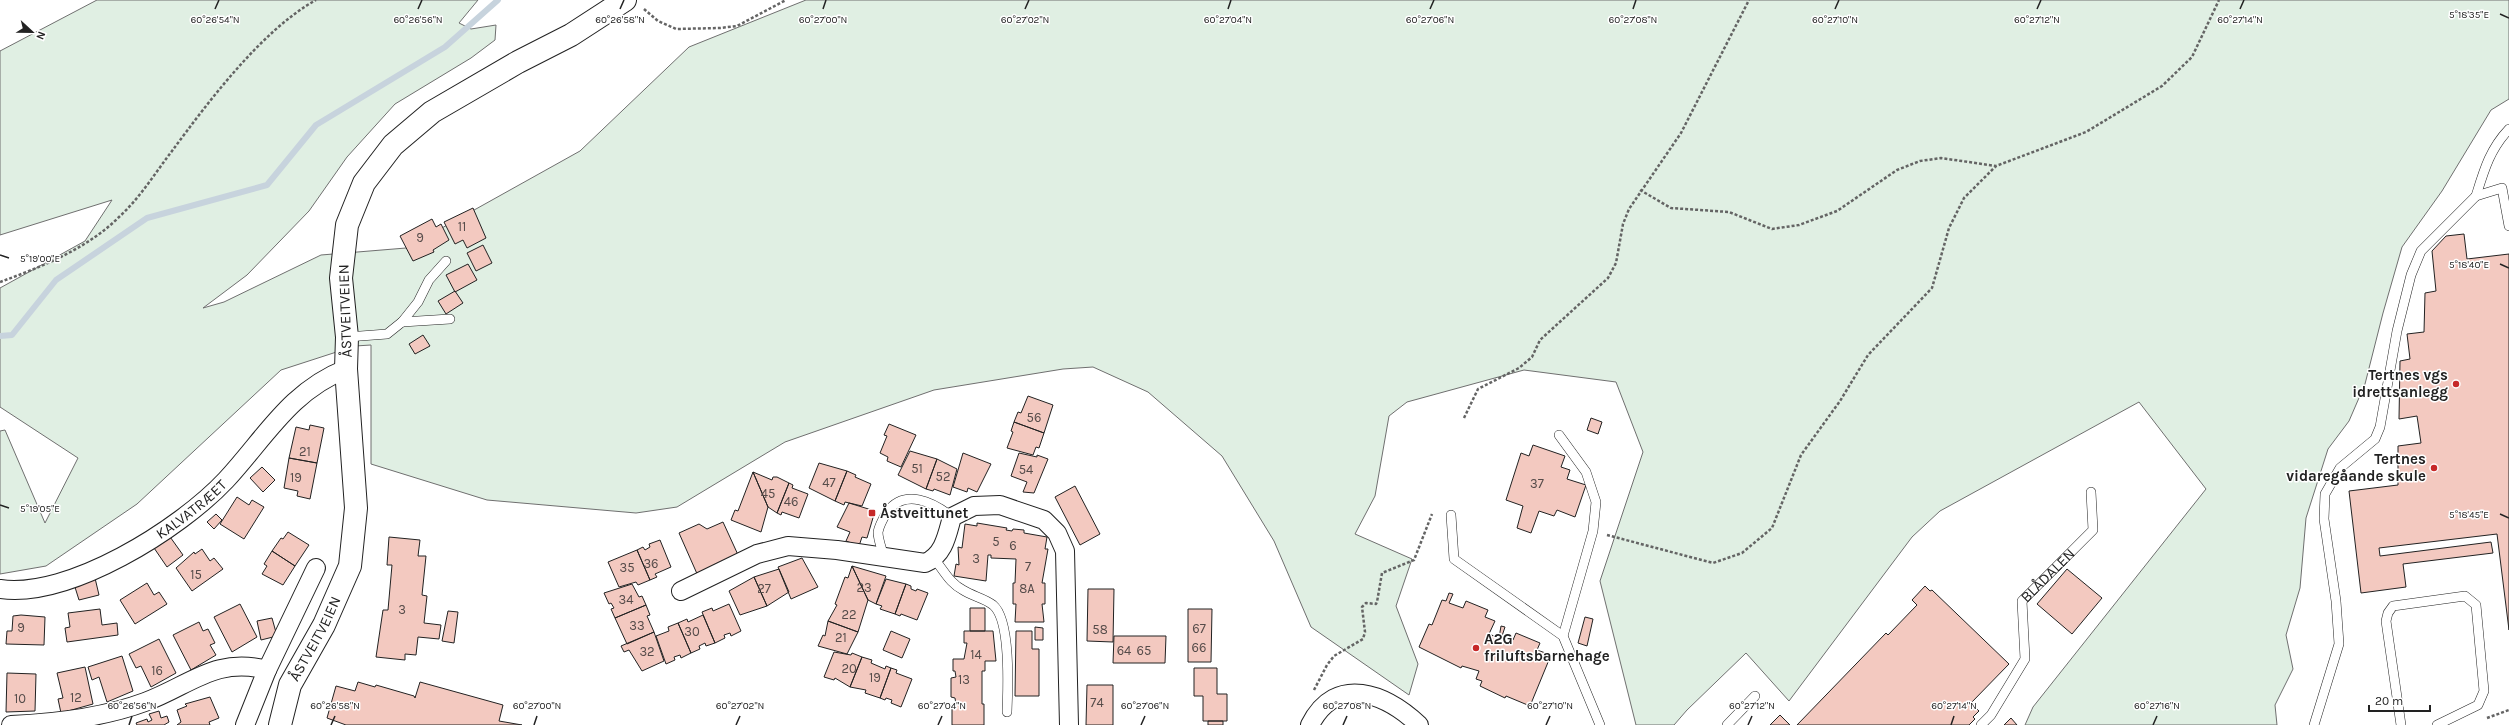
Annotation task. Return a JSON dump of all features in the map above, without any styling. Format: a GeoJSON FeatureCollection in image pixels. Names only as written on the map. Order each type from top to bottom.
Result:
{"type":"FeatureCollection","features":[{"type":"Feature","properties":{"kind":"street","name":"ÅSTVEITVEIEN"},"geometry":{"type":"LineString","coordinates":[[280,725],[282,710],[290,685],[324,625],[350,566],[356,508],[346,369],[347,337],[341,278],[347,225],[364,183],[393,145],[432,112],[518,62],[634,4]]}},
{"type":"Feature","properties":{"kind":"street","name":"KALVATRÆET"},"geometry":{"type":"LineString","coordinates":[[0,589],[27,589],[58,582],[98,569],[140,547],[186,516],[225,481],[269,428],[298,397],[330,376],[346,369]]}},
{"type":"Feature","properties":{"kind":"street"},"geometry":{"type":"LineString","coordinates":[[681,591],[757,554],[788,546],[925,563],[934,559],[944,544],[952,517],[974,506],[1000,505],[1044,520],[1057,533],[1065,551],[1069,725]]}},
{"type":"Feature","properties":{"kind":"street","name":"ÅSTVEITVEIEN"},"geometry":{"type":"LineString","coordinates":[[245,725],[267,670],[316,568]]}},
{"type":"Feature","properties":{"kind":"street","name":"ÅSTVEITVEIEN"},"geometry":{"type":"LineString","coordinates":[[11,725],[57,724],[145,702],[183,684],[229,666],[254,666],[267,670]]}},
{"type":"Feature","properties":{"kind":"street"},"geometry":{"type":"LineString","coordinates":[[1310,725],[1314,716],[1334,697],[1353,692],[1382,698],[1420,725]]}},
{"type":"Feature","properties":{"kind":"lane"},"geometry":{"type":"LineString","coordinates":[[2314,725],[2339,644],[2336,601],[2324,519],[2325,494],[2340,468],[2375,439],[2380,427],[2397,331],[2411,275],[2421,251],[2476,196],[2488,158],[2509,129]]}},
{"type":"Feature","properties":{"kind":"lane"},"geometry":{"type":"LineString","coordinates":[[2476,196],[2502,188],[2509,226]]}},
{"type":"Feature","properties":{"kind":"lane"},"geometry":{"type":"LineString","coordinates":[[347,337],[387,334],[402,322],[418,302],[429,280],[446,261]]}},
{"type":"Feature","properties":{"kind":"lane"},"geometry":{"type":"LineString","coordinates":[[402,322],[450,319]]}},
{"type":"Feature","properties":{"kind":"lane"},"geometry":{"type":"LineString","coordinates":[[1559,435],[1586,472],[1596,502],[1593,531],[1563,636]]}},
{"type":"Feature","properties":{"kind":"lane","name":"BLÅDALEN"},"geometry":{"type":"LineString","coordinates":[[1981,725],[1991,715],[2025,659],[2022,600],[2093,530],[2091,492]]}},
{"type":"Feature","properties":{"kind":"lane"},"geometry":{"type":"LineString","coordinates":[[884,557],[878,532],[885,516],[896,504],[908,498],[918,499],[939,506],[952,517]]}},
{"type":"Feature","properties":{"kind":"lane"},"geometry":{"type":"LineString","coordinates":[[1451,515],[1454,559],[1563,636],[1600,725]]}},
{"type":"Feature","properties":{"kind":"lane"},"geometry":{"type":"LineString","coordinates":[[934,559],[950,582],[962,590],[993,605],[1002,616],[1008,681],[1007,712]]}},
{"type":"Feature","properties":{"kind":"lane"},"geometry":{"type":"LineString","coordinates":[[2401,725],[2386,621],[2388,613],[2393,606],[2465,596],[2476,605],[2484,692],[2478,705],[2437,725]]}},
{"type":"Feature","properties":{"kind":"lane"},"geometry":{"type":"LineString","coordinates":[[1727,725],[1755,696]]}},
{"type":"Feature","properties":{"kind":"path"},"geometry":{"type":"LineString","coordinates":[[0,282],[56,259],[96,236],[119,218],[149,183],[218,93],[277,26],[316,0]]}},
{"type":"Feature","properties":{"kind":"path"},"geometry":{"type":"LineString","coordinates":[[634,4],[658,21],[676,29],[720,28],[737,26],[786,0]]}},
{"type":"Feature","properties":{"kind":"path"},"geometry":{"type":"LineString","coordinates":[[1464,418],[1478,389],[1519,368],[1532,357],[1540,340],[1608,278],[1616,263],[1623,224],[1640,190],[1681,133],[1749,0]]}},
{"type":"Feature","properties":{"kind":"path"},"geometry":{"type":"LineString","coordinates":[[1593,531],[1713,563],[1742,553],[1772,528],[1801,456],[1840,401],[1868,355],[1932,288],[1949,228],[1964,198],[1996,166],[2086,132],[2162,86],[2192,57],[2219,0]]}},
{"type":"Feature","properties":{"kind":"path"},"geometry":{"type":"LineString","coordinates":[[1640,190],[1672,208],[1729,212],[1772,230],[1799,225],[1837,211],[1897,170],[1920,161],[1940,158],[1996,166]]}},
{"type":"Feature","properties":{"kind":"path"},"geometry":{"type":"LineString","coordinates":[[1325,706],[1313,688],[1334,656],[1363,639],[1365,632],[1362,607],[1366,603],[1376,604],[1382,573],[1409,563],[1417,556],[1432,514]]}},
{"type":"Feature","properties":{"kind":"path"},"geometry":{"type":"LineString","coordinates":[[2479,722],[2509,710]]}},
{"type":"Feature","properties":{"kind":"green space"},"geometry":{"type":"Polygon","coordinates":[[[97,0],[478,0],[459,23],[471,29],[496,25],[495,40],[471,58],[395,104],[347,157],[309,211],[247,275],[203,308],[224,302],[321,255],[406,248],[580,151],[689,47],[806,0],[2509,0],[2509,99],[2491,110],[2442,191],[2402,247],[2365,384],[2349,421],[2328,449],[2306,518],[2300,588],[2286,635],[2293,669],[2275,705],[2277,725],[2025,725],[2033,707],[2206,489],[2139,402],[1940,511],[1912,537],[1789,701],[1746,653],[1687,710],[1674,725],[1636,725],[1600,581],[1643,452],[1616,382],[1524,370],[1407,402],[1389,416],[1375,496],[1355,534],[1412,559],[1396,606],[1418,664],[1409,695],[1311,627],[1274,541],[1222,456],[1148,392],[1093,367],[1063,369],[934,390],[785,442],[677,507],[636,513],[487,500],[371,464],[371,345],[355,346],[281,370],[137,504],[46,566],[0,574],[0,431],[5,430],[45,523],[78,458],[0,407],[0,288],[85,241],[112,200],[0,235],[0,51],[97,0]]]}},
{"type":"Feature","properties":{"kind":"building"},"geometry":{"type":"Polygon","coordinates":[[[473,208],[486,238],[467,248],[463,240],[455,244],[444,222],[473,208]]]}},
{"type":"Feature","properties":{"kind":"building"},"geometry":{"type":"Polygon","coordinates":[[[432,219],[436,227],[441,224],[449,240],[433,250],[434,252],[413,261],[400,236],[432,219]]]}},
{"type":"Feature","properties":{"kind":"building"},"geometry":{"type":"Polygon","coordinates":[[[2464,234],[2467,259],[2509,254],[2509,630],[2497,534],[2379,548],[2380,556],[2491,542],[2493,553],[2403,564],[2406,587],[2361,593],[2349,491],[2398,485],[2398,446],[2421,443],[2417,416],[2399,419],[2400,361],[2410,359],[2407,334],[2424,332],[2425,293],[2436,291],[2432,251],[2446,236],[2464,234]]]}},
{"type":"Feature","properties":{"kind":"building"},"geometry":{"type":"Polygon","coordinates":[[[483,245],[492,263],[476,271],[467,253],[483,245]]]}},
{"type":"Feature","properties":{"kind":"building"},"geometry":{"type":"Polygon","coordinates":[[[468,264],[477,280],[455,292],[446,275],[468,264]]]}},
{"type":"Feature","properties":{"kind":"building"},"geometry":{"type":"Polygon","coordinates":[[[455,291],[463,303],[446,314],[438,301],[455,291]]]}},
{"type":"Feature","properties":{"kind":"building"},"geometry":{"type":"Polygon","coordinates":[[[423,335],[430,346],[415,354],[409,344],[423,335]]]}},
{"type":"Feature","properties":{"kind":"building"},"geometry":{"type":"Polygon","coordinates":[[[1028,396],[1053,405],[1044,433],[1014,422],[1018,412],[1021,413],[1028,396]]]}},
{"type":"Feature","properties":{"kind":"building"},"geometry":{"type":"Polygon","coordinates":[[[1591,418],[1602,422],[1598,434],[1587,430],[1591,418]]]}},
{"type":"Feature","properties":{"kind":"building"},"geometry":{"type":"Polygon","coordinates":[[[1014,422],[1044,433],[1039,448],[1036,447],[1033,455],[1007,448],[1013,432],[1011,431],[1014,422]]]}},
{"type":"Feature","properties":{"kind":"building"},"geometry":{"type":"Polygon","coordinates":[[[889,424],[916,435],[901,467],[887,461],[888,457],[880,453],[887,436],[884,435],[889,424]]]}},
{"type":"Feature","properties":{"kind":"building"},"geometry":{"type":"Polygon","coordinates":[[[310,425],[324,428],[317,463],[289,458],[296,427],[309,430],[310,425]]]}},
{"type":"Feature","properties":{"kind":"building"},"geometry":{"type":"Polygon","coordinates":[[[1533,445],[1565,456],[1561,467],[1570,470],[1567,479],[1586,485],[1575,517],[1557,510],[1554,516],[1539,511],[1531,533],[1517,528],[1523,506],[1506,500],[1521,453],[1529,456],[1533,445]]]}},
{"type":"Feature","properties":{"kind":"building"},"geometry":{"type":"Polygon","coordinates":[[[910,451],[937,459],[926,489],[898,475],[910,451]]]}},
{"type":"Feature","properties":{"kind":"building"},"geometry":{"type":"Polygon","coordinates":[[[963,453],[991,464],[977,492],[968,488],[967,492],[953,487],[963,453]]]}},
{"type":"Feature","properties":{"kind":"building"},"geometry":{"type":"Polygon","coordinates":[[[1019,453],[1037,457],[1037,455],[1048,459],[1034,493],[1023,492],[1027,482],[1011,476],[1019,453]]]}},
{"type":"Feature","properties":{"kind":"building"},"geometry":{"type":"Polygon","coordinates":[[[289,458],[317,463],[310,499],[297,496],[298,491],[284,488],[289,458]]]}},
{"type":"Feature","properties":{"kind":"building"},"geometry":{"type":"Polygon","coordinates":[[[937,459],[957,469],[950,495],[934,489],[933,491],[926,489],[937,459]]]}},
{"type":"Feature","properties":{"kind":"building"},"geometry":{"type":"Polygon","coordinates":[[[819,463],[847,471],[835,501],[809,488],[819,463]]]}},
{"type":"Feature","properties":{"kind":"building"},"geometry":{"type":"Polygon","coordinates":[[[262,467],[275,480],[263,492],[250,478],[262,467]]]}},
{"type":"Feature","properties":{"kind":"building"},"geometry":{"type":"Polygon","coordinates":[[[847,471],[856,475],[855,477],[871,484],[862,506],[845,502],[844,505],[835,501],[847,471]]]}},
{"type":"Feature","properties":{"kind":"building"},"geometry":{"type":"Polygon","coordinates":[[[753,472],[768,507],[761,532],[731,520],[735,510],[738,511],[753,472]]]}},
{"type":"Feature","properties":{"kind":"building"},"geometry":{"type":"Polygon","coordinates":[[[753,472],[772,480],[773,477],[777,477],[789,483],[777,513],[768,507],[753,472]]]}},
{"type":"Feature","properties":{"kind":"building"},"geometry":{"type":"Polygon","coordinates":[[[789,483],[793,485],[792,488],[808,494],[799,518],[782,512],[781,515],[777,513],[789,483]]]}},
{"type":"Feature","properties":{"kind":"building"},"geometry":{"type":"Polygon","coordinates":[[[1075,486],[1100,534],[1080,545],[1055,497],[1075,486]]]}},
{"type":"Feature","properties":{"kind":"building"},"geometry":{"type":"Polygon","coordinates":[[[237,497],[249,505],[252,500],[264,507],[244,539],[220,524],[237,497]]]}},
{"type":"Feature","properties":{"kind":"building"},"geometry":{"type":"Polygon","coordinates":[[[849,503],[875,511],[867,538],[862,537],[859,546],[846,541],[850,532],[837,527],[849,503]]]}},
{"type":"Feature","properties":{"kind":"building"},"geometry":{"type":"Polygon","coordinates":[[[216,514],[222,520],[214,529],[207,522],[216,514]]]}},
{"type":"Feature","properties":{"kind":"building"},"geometry":{"type":"Polygon","coordinates":[[[723,522],[739,557],[698,576],[679,533],[699,524],[707,529],[723,522]]]}},
{"type":"Feature","properties":{"kind":"building"},"geometry":{"type":"Polygon","coordinates":[[[977,523],[1007,528],[1006,530],[1012,531],[1013,529],[1024,530],[1024,533],[1047,537],[1045,549],[1048,549],[1042,583],[1045,583],[1045,604],[1042,604],[1044,622],[1015,622],[1016,604],[1013,604],[1013,583],[1015,583],[1016,559],[991,558],[991,555],[988,555],[986,581],[954,576],[956,564],[959,565],[958,547],[962,548],[965,524],[977,526],[977,523]]]}},
{"type":"Feature","properties":{"kind":"building"},"geometry":{"type":"Polygon","coordinates":[[[288,532],[309,545],[295,566],[272,551],[281,538],[283,539],[288,532]]]}},
{"type":"Feature","properties":{"kind":"building"},"geometry":{"type":"Polygon","coordinates":[[[168,534],[183,555],[167,567],[152,545],[168,534]]]}},
{"type":"Feature","properties":{"kind":"building"},"geometry":{"type":"Polygon","coordinates":[[[389,537],[420,540],[418,556],[426,556],[422,595],[427,596],[424,623],[441,625],[439,639],[418,637],[416,655],[405,654],[405,660],[376,657],[383,610],[388,610],[392,565],[387,565],[389,537]]]}},
{"type":"Feature","properties":{"kind":"building"},"geometry":{"type":"Polygon","coordinates":[[[660,540],[671,567],[655,574],[657,577],[650,580],[637,550],[643,547],[645,550],[650,547],[649,544],[660,540]]]}},
{"type":"Feature","properties":{"kind":"building"},"geometry":{"type":"Polygon","coordinates":[[[202,549],[210,561],[214,558],[223,569],[192,591],[176,568],[194,552],[195,554],[202,549]]]}},
{"type":"Feature","properties":{"kind":"building"},"geometry":{"type":"Polygon","coordinates":[[[637,550],[650,580],[638,585],[636,582],[619,587],[608,562],[637,550]]]}},
{"type":"Feature","properties":{"kind":"building"},"geometry":{"type":"Polygon","coordinates":[[[272,551],[295,566],[283,585],[262,574],[267,566],[264,564],[272,551]]]}},
{"type":"Feature","properties":{"kind":"building"},"geometry":{"type":"Polygon","coordinates":[[[802,558],[818,587],[791,599],[778,567],[802,558]]]}},
{"type":"Feature","properties":{"kind":"building"},"geometry":{"type":"Polygon","coordinates":[[[852,566],[886,576],[876,604],[868,600],[852,566]]]}},
{"type":"Feature","properties":{"kind":"building"},"geometry":{"type":"Polygon","coordinates":[[[852,566],[868,600],[858,632],[828,621],[837,605],[835,604],[845,577],[848,578],[852,566]]]}},
{"type":"Feature","properties":{"kind":"building"},"geometry":{"type":"Polygon","coordinates":[[[779,569],[789,592],[767,606],[754,577],[779,569]]]}},
{"type":"Feature","properties":{"kind":"building"},"geometry":{"type":"Polygon","coordinates":[[[2067,569],[2102,598],[2072,634],[2037,604],[2067,569]]]}},
{"type":"Feature","properties":{"kind":"building"},"geometry":{"type":"Polygon","coordinates":[[[754,577],[767,606],[740,615],[729,591],[754,577]]]}},
{"type":"Feature","properties":{"kind":"building"},"geometry":{"type":"Polygon","coordinates":[[[95,578],[99,595],[79,600],[74,584],[95,578]]]}},
{"type":"Feature","properties":{"kind":"building"},"geometry":{"type":"Polygon","coordinates":[[[886,579],[906,584],[895,614],[880,609],[882,606],[876,604],[886,579]]]}},
{"type":"Feature","properties":{"kind":"building"},"geometry":{"type":"Polygon","coordinates":[[[147,583],[154,595],[159,592],[167,604],[135,624],[120,600],[147,583]]]}},
{"type":"Feature","properties":{"kind":"building"},"geometry":{"type":"Polygon","coordinates":[[[632,584],[639,597],[642,596],[646,605],[615,618],[611,609],[614,608],[611,603],[609,604],[604,593],[632,584]]]}},
{"type":"Feature","properties":{"kind":"building"},"geometry":{"type":"Polygon","coordinates":[[[906,584],[911,586],[911,589],[916,591],[917,589],[928,593],[917,620],[901,614],[900,616],[895,614],[906,584]]]}},
{"type":"Feature","properties":{"kind":"building"},"geometry":{"type":"Polygon","coordinates":[[[1925,586],[1930,591],[1932,590],[2009,664],[1971,703],[1979,711],[1973,717],[1975,719],[1969,725],[1797,725],[1886,633],[1888,635],[1917,605],[1912,600],[1925,586]]]}},
{"type":"Feature","properties":{"kind":"building"},"geometry":{"type":"Polygon","coordinates":[[[1088,589],[1114,589],[1113,642],[1087,641],[1088,589]]]}},
{"type":"Feature","properties":{"kind":"building"},"geometry":{"type":"Polygon","coordinates":[[[1449,593],[1453,594],[1449,603],[1463,608],[1466,601],[1488,610],[1485,617],[1495,621],[1489,634],[1499,638],[1501,626],[1505,627],[1502,636],[1513,640],[1516,633],[1540,643],[1537,650],[1551,655],[1530,706],[1506,696],[1505,698],[1480,686],[1482,681],[1476,679],[1479,671],[1462,666],[1461,668],[1419,647],[1429,624],[1432,625],[1442,600],[1446,601],[1449,593]]]}},
{"type":"Feature","properties":{"kind":"building"},"geometry":{"type":"Polygon","coordinates":[[[240,604],[257,637],[232,652],[214,617],[240,604]]]}},
{"type":"Feature","properties":{"kind":"building"},"geometry":{"type":"Polygon","coordinates":[[[729,604],[741,631],[731,636],[730,633],[724,635],[725,638],[715,643],[702,612],[712,608],[713,611],[729,604]]]}},
{"type":"Feature","properties":{"kind":"building"},"geometry":{"type":"Polygon","coordinates":[[[646,605],[650,615],[647,616],[654,632],[627,644],[615,618],[646,605]]]}},
{"type":"Feature","properties":{"kind":"building"},"geometry":{"type":"Polygon","coordinates":[[[970,608],[985,608],[985,631],[970,631],[970,608]]]}},
{"type":"Feature","properties":{"kind":"building"},"geometry":{"type":"Polygon","coordinates":[[[100,609],[102,625],[117,623],[118,635],[67,642],[65,628],[70,627],[68,613],[100,609]]]}},
{"type":"Feature","properties":{"kind":"building"},"geometry":{"type":"Polygon","coordinates":[[[1188,609],[1212,609],[1211,662],[1188,662],[1188,609]]]}},
{"type":"Feature","properties":{"kind":"building"},"geometry":{"type":"Polygon","coordinates":[[[448,611],[458,612],[454,643],[442,641],[448,611]]]}},
{"type":"Feature","properties":{"kind":"building"},"geometry":{"type":"Polygon","coordinates":[[[21,615],[45,617],[44,645],[6,644],[7,631],[12,631],[13,616],[21,615]]]}},
{"type":"Feature","properties":{"kind":"building"},"geometry":{"type":"Polygon","coordinates":[[[703,615],[715,643],[706,646],[705,643],[699,646],[700,649],[691,653],[678,623],[687,619],[688,622],[703,615]]]}},
{"type":"Feature","properties":{"kind":"building"},"geometry":{"type":"Polygon","coordinates":[[[1585,617],[1593,619],[1587,646],[1578,643],[1585,617]]]}},
{"type":"Feature","properties":{"kind":"building"},"geometry":{"type":"Polygon","coordinates":[[[272,618],[277,636],[261,640],[257,621],[272,618]]]}},
{"type":"Feature","properties":{"kind":"building"},"geometry":{"type":"Polygon","coordinates":[[[828,621],[858,632],[847,654],[818,646],[823,635],[825,636],[828,621]]]}},
{"type":"Feature","properties":{"kind":"building"},"geometry":{"type":"Polygon","coordinates":[[[199,622],[203,631],[208,629],[215,643],[210,645],[216,655],[191,670],[173,635],[199,622]]]}},
{"type":"Feature","properties":{"kind":"building"},"geometry":{"type":"Polygon","coordinates":[[[678,623],[691,653],[681,658],[680,655],[674,657],[675,660],[666,664],[656,636],[669,631],[668,627],[678,623]]]}},
{"type":"Feature","properties":{"kind":"building"},"geometry":{"type":"Polygon","coordinates":[[[1035,627],[1043,628],[1043,640],[1035,640],[1035,627]]]}},
{"type":"Feature","properties":{"kind":"building"},"geometry":{"type":"Polygon","coordinates":[[[891,631],[910,639],[902,658],[883,650],[891,631]]]}},
{"type":"Feature","properties":{"kind":"building"},"geometry":{"type":"Polygon","coordinates":[[[964,631],[993,631],[996,661],[985,661],[985,671],[982,671],[982,704],[984,704],[984,725],[952,725],[952,704],[956,704],[955,698],[951,697],[951,678],[956,677],[955,671],[953,671],[953,659],[964,659],[967,643],[964,643],[964,631]]]}},
{"type":"Feature","properties":{"kind":"building"},"geometry":{"type":"Polygon","coordinates":[[[1016,631],[1032,631],[1032,649],[1039,649],[1039,696],[1015,696],[1016,631]]]}},
{"type":"Feature","properties":{"kind":"building"},"geometry":{"type":"Polygon","coordinates":[[[654,632],[664,661],[642,671],[629,650],[624,652],[621,646],[654,632]]]}},
{"type":"Feature","properties":{"kind":"building"},"geometry":{"type":"Polygon","coordinates":[[[1114,636],[1166,636],[1165,663],[1113,663],[1114,636]]]}},
{"type":"Feature","properties":{"kind":"building"},"geometry":{"type":"Polygon","coordinates":[[[159,639],[176,673],[151,687],[141,666],[136,668],[129,654],[159,639]]]}},
{"type":"Feature","properties":{"kind":"building"},"geometry":{"type":"Polygon","coordinates":[[[834,652],[851,655],[852,653],[862,657],[850,687],[835,678],[834,680],[824,677],[834,652]]]}},
{"type":"Feature","properties":{"kind":"building"},"geometry":{"type":"Polygon","coordinates":[[[122,656],[133,691],[107,702],[99,677],[92,680],[88,667],[122,656]]]}},
{"type":"Feature","properties":{"kind":"building"},"geometry":{"type":"Polygon","coordinates":[[[862,657],[872,660],[871,663],[885,669],[886,666],[891,668],[880,698],[865,693],[866,690],[850,687],[862,657]]]}},
{"type":"Feature","properties":{"kind":"building"},"geometry":{"type":"Polygon","coordinates":[[[85,667],[93,704],[61,713],[58,699],[63,698],[57,673],[85,667]]]}},
{"type":"Feature","properties":{"kind":"building"},"geometry":{"type":"Polygon","coordinates":[[[891,668],[897,670],[896,673],[912,679],[901,707],[891,703],[892,700],[880,698],[891,668]]]}},
{"type":"Feature","properties":{"kind":"building"},"geometry":{"type":"Polygon","coordinates":[[[1194,668],[1217,668],[1217,694],[1227,694],[1227,721],[1203,721],[1203,696],[1194,696],[1194,668]]]}},
{"type":"Feature","properties":{"kind":"building"},"geometry":{"type":"Polygon","coordinates":[[[7,673],[36,674],[35,711],[6,712],[7,673]]]}},
{"type":"Feature","properties":{"kind":"building"},"geometry":{"type":"Polygon","coordinates":[[[358,682],[375,687],[376,685],[414,696],[415,698],[420,682],[503,705],[499,721],[522,725],[346,725],[327,718],[336,686],[355,691],[358,682]]]}},
{"type":"Feature","properties":{"kind":"building"},"geometry":{"type":"Polygon","coordinates":[[[1087,685],[1113,685],[1113,725],[1086,725],[1087,685]]]}},
{"type":"Feature","properties":{"kind":"building"},"geometry":{"type":"Polygon","coordinates":[[[210,697],[219,718],[209,722],[210,725],[177,725],[181,722],[177,710],[187,706],[185,704],[210,697]]]}},
{"type":"Feature","properties":{"kind":"building"},"geometry":{"type":"Polygon","coordinates":[[[159,711],[161,718],[167,716],[169,722],[164,725],[137,725],[136,723],[147,719],[148,722],[152,720],[149,714],[159,711]]]}},
{"type":"Feature","properties":{"kind":"building"},"geometry":{"type":"Polygon","coordinates":[[[1780,715],[1790,725],[1770,725],[1780,715]]]}},
{"type":"Feature","properties":{"kind":"building"},"geometry":{"type":"Polygon","coordinates":[[[2011,718],[2017,725],[2004,725],[2011,718]]]}},
{"type":"Feature","properties":{"kind":"building"},"geometry":{"type":"Polygon","coordinates":[[[1208,721],[1223,721],[1223,725],[1208,725],[1208,721]]]}},
{"type":"Feature","properties":{"kind":"waterway"},"geometry":{"type":"LineString","coordinates":[[0,336],[12,335],[56,280],[147,218],[267,185],[316,125],[445,47],[498,0]]}},
{"type":"Feature","properties":{"kind":"place","name":"Tertnes vgs idrettsanlegg"},"geometry":{"type":"Point","coordinates":[2456,384]}},
{"type":"Feature","properties":{"kind":"place","name":"Tertnes vidaregåande skule"},"geometry":{"type":"Point","coordinates":[2434,468]}},
{"type":"Feature","properties":{"kind":"place","name":"Åstveittunet"},"geometry":{"type":"Point","coordinates":[872,513]}},
{"type":"Feature","properties":{"kind":"place","name":"A2G friluftsbarnehage"},"geometry":{"type":"Point","coordinates":[1476,648]}}]}
